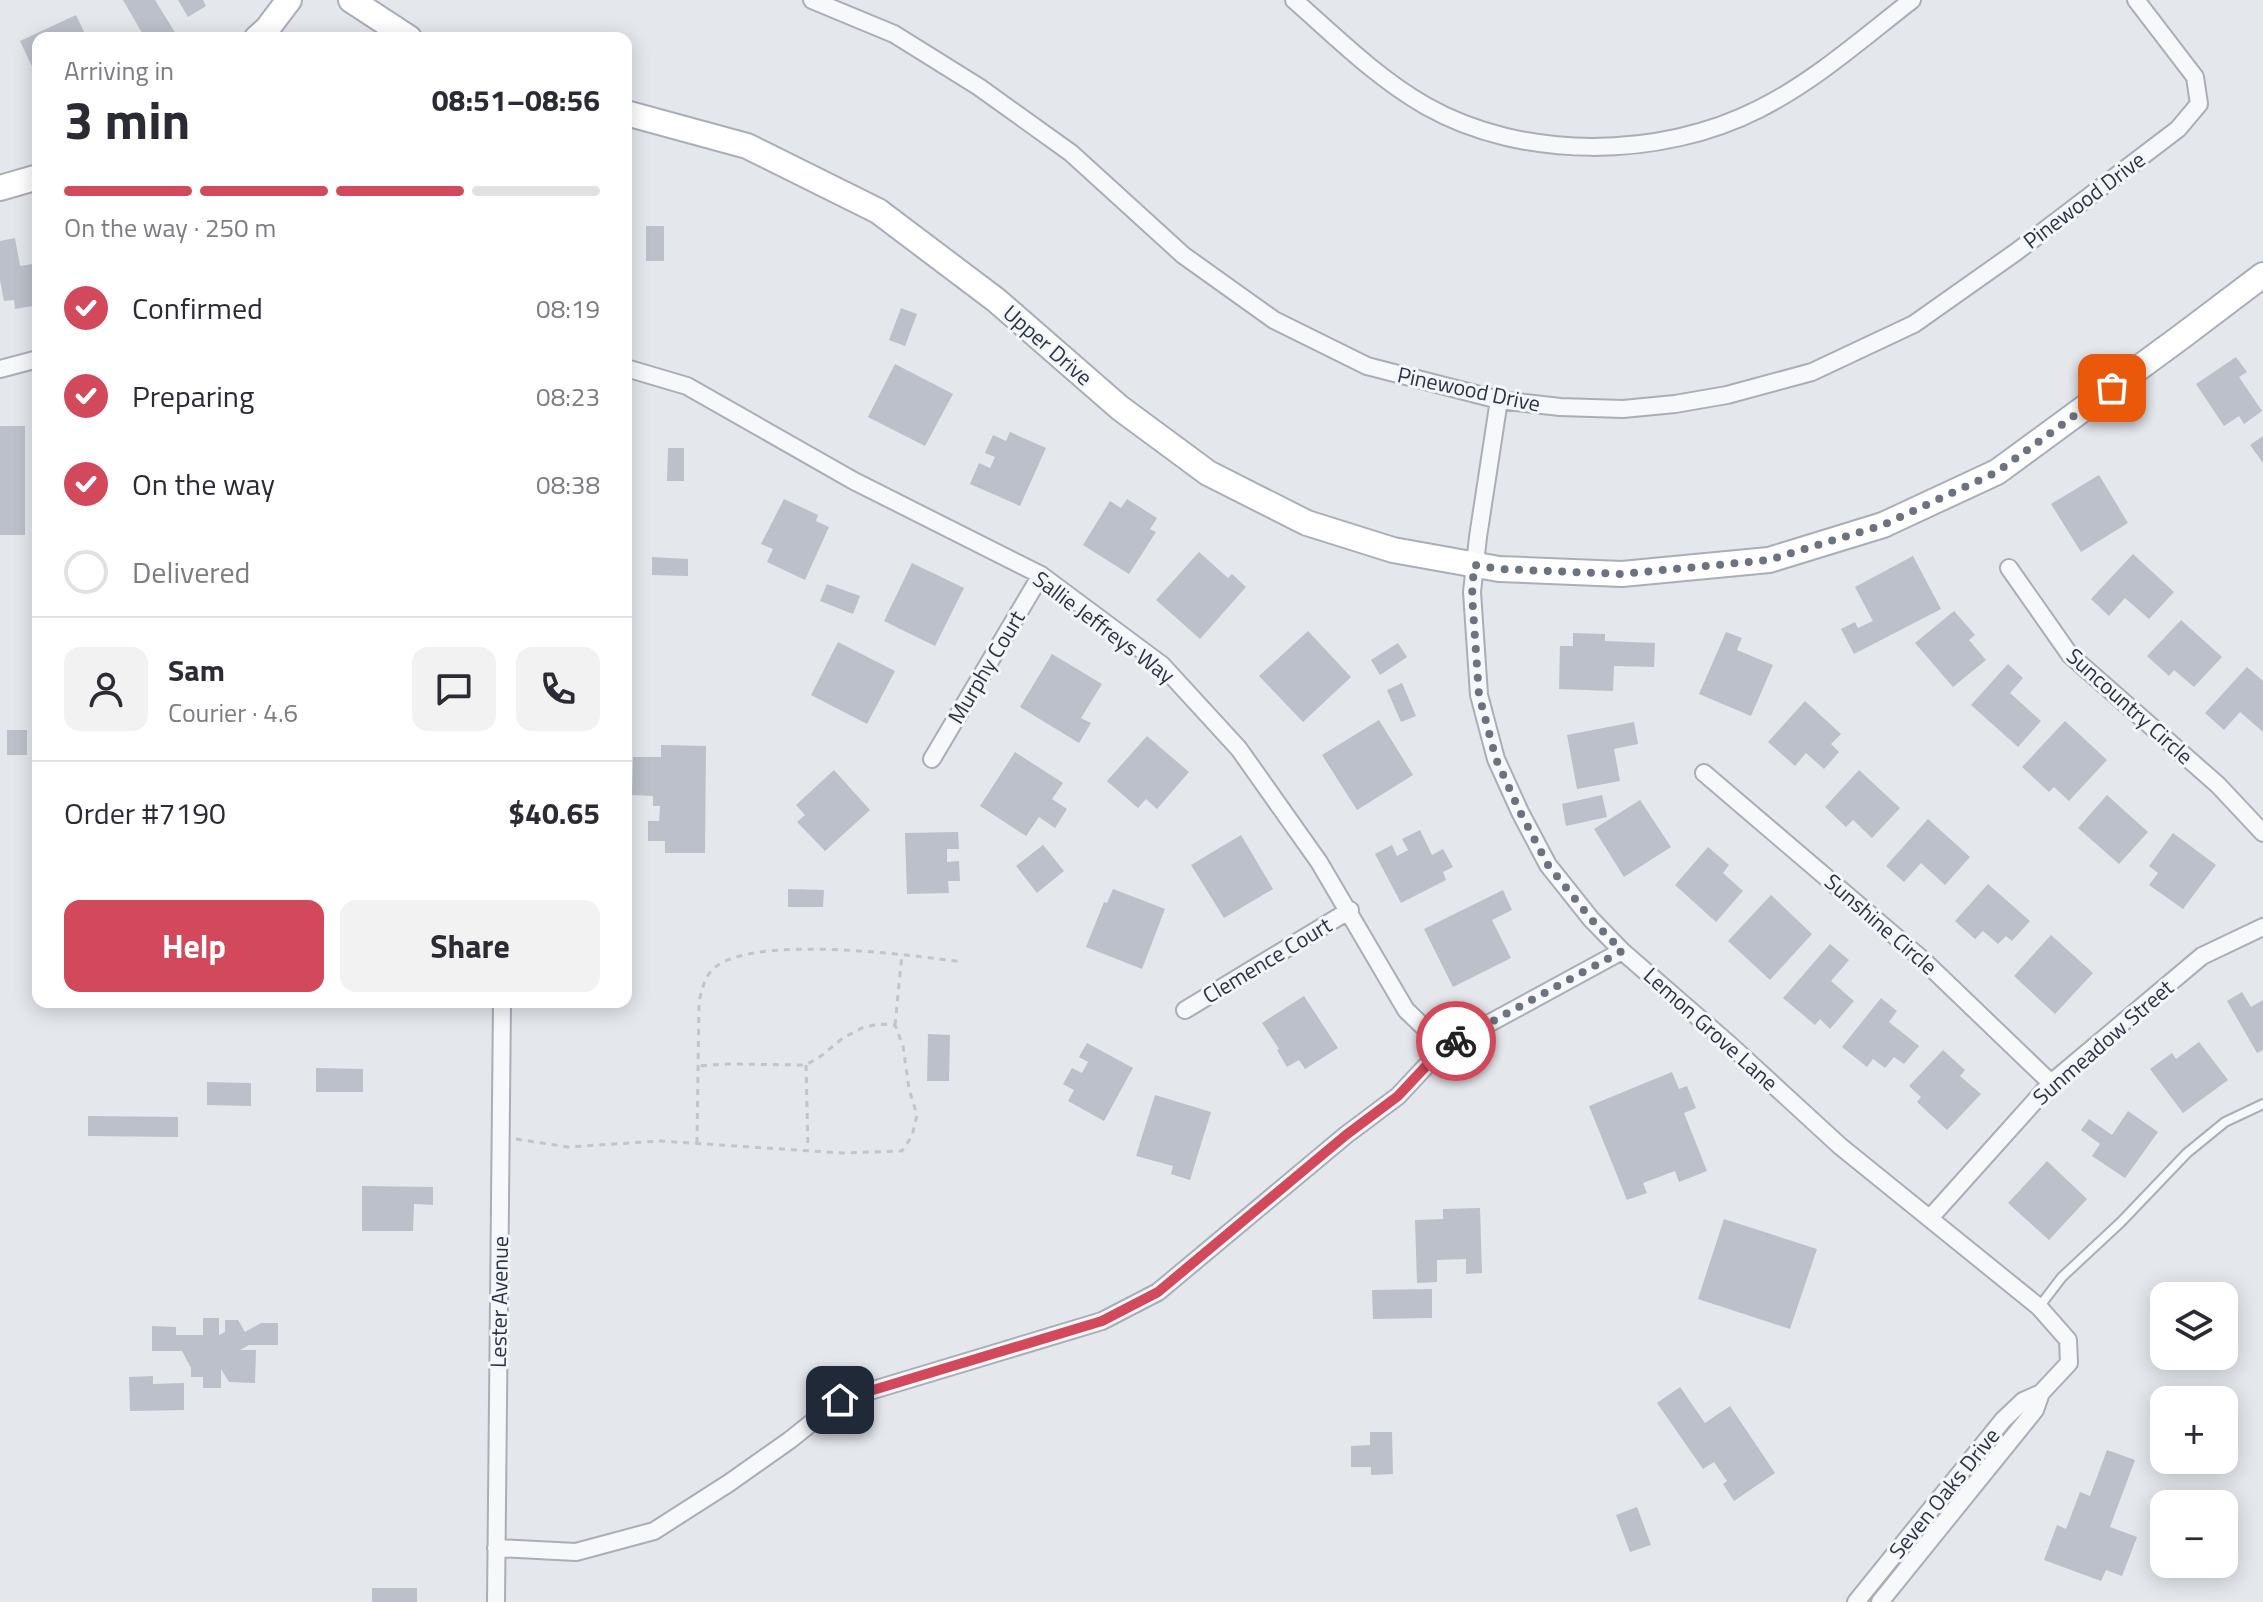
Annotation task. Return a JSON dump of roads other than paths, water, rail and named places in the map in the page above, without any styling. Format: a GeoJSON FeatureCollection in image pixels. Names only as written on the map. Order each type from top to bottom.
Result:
{"type":"FeatureCollection","features":[{"type":"Feature","properties":{"kind":"main road"},"geometry":{"type":"LineString","coordinates":[[264,32],[289,0]]}},
{"type":"Feature","properties":{"kind":"main road"},"geometry":{"type":"LineString","coordinates":[[351,0],[400,32]]}},
{"type":"Feature","properties":{"kind":"main road","name":"Upper Drive"},"geometry":{"type":"LineString","coordinates":[[632,115],[747,146],[878,211],[996,300],[1120,408],[1208,473],[1307,523],[1393,550],[1499,569],[1622,574],[1769,560],[1883,525],[1997,472],[2263,275]]}},
{"type":"Feature","properties":{"kind":"main road"},"geometry":{"type":"LineString","coordinates":[[0,188],[32,179]]}},
{"type":"Feature","properties":{"kind":"street","name":"Pinewood Drive"},"geometry":{"type":"LineString","coordinates":[[812,0],[894,34],[979,87],[1071,153],[1183,255],[1274,320],[1367,366],[1499,400],[1560,407],[1623,409],[1727,395],[1812,372],[1914,324],[2016,252],[2178,129],[2199,104],[2195,77],[2136,0]]}},
{"type":"Feature","properties":{"kind":"street"},"geometry":{"type":"LineString","coordinates":[[1294,0],[1387,80],[1428,107],[1473,126],[1527,142],[1601,148],[1656,143],[1708,130],[1758,109],[1804,82],[1912,0]]}},
{"type":"Feature","properties":{"kind":"street"},"geometry":{"type":"LineString","coordinates":[[0,369],[32,361]]}},
{"type":"Feature","properties":{"kind":"street","name":"Sallie Jeffreys Way"},"geometry":{"type":"LineString","coordinates":[[632,370],[687,386],[854,481],[1041,575],[1162,665],[1239,749],[1350,910],[1406,1010],[1442,1049]]}},
{"type":"Feature","properties":{"kind":"street","name":"Lemon Grove Lane"},"geometry":{"type":"LineString","coordinates":[[1499,400],[1474,565],[1472,595],[1479,695],[1496,759],[1548,865],[1591,919],[1622,951],[1840,1146],[2039,1307],[2068,1340]]}},
{"type":"Feature","properties":{"kind":"street","name":"Suncountry Circle"},"geometry":{"type":"LineString","coordinates":[[2009,568],[2070,655],[2218,785],[2263,833]]}},
{"type":"Feature","properties":{"kind":"street","name":"Murphy Court"},"geometry":{"type":"LineString","coordinates":[[932,759],[1041,575]]}},
{"type":"Feature","properties":{"kind":"street","name":"Sunshine Circle"},"geometry":{"type":"LineString","coordinates":[[1704,773],[1923,960],[2051,1083]]}},
{"type":"Feature","properties":{"kind":"street","name":"Clemence Court"},"geometry":{"type":"LineString","coordinates":[[1185,1010],[1350,910]]}},
{"type":"Feature","properties":{"kind":"street","name":"Sunmeadow Street"},"geometry":{"type":"LineString","coordinates":[[1930,1218],[2051,1083],[2202,956],[2263,927]]}},
{"type":"Feature","properties":{"kind":"street"},"geometry":{"type":"LineString","coordinates":[[496,1548],[576,1552],[654,1531],[729,1483],[840,1400],[1102,1321],[1158,1292],[1346,1135],[1398,1096],[1442,1049],[1622,951]]}},
{"type":"Feature","properties":{"kind":"street","name":"Lester Avenue"},"geometry":{"type":"LineString","coordinates":[[496,1602],[502,1008]]}},
{"type":"Feature","properties":{"kind":"street","name":"Seven Oaks Drive"},"geometry":{"type":"LineString","coordinates":[[1856,1602],[2003,1420],[2023,1401],[2041,1393],[2069,1363],[2068,1340]]}},
{"type":"Feature","properties":{"kind":"street","name":"Seven Oaks Drive"},"geometry":{"type":"LineString","coordinates":[[1880,1602],[2035,1410],[2041,1393]]}},
{"type":"Feature","properties":{"kind":"lane"},"geometry":{"type":"LineString","coordinates":[[2039,1307],[2062,1277],[2121,1222],[2187,1153],[2225,1122],[2263,1104]]}}]}
